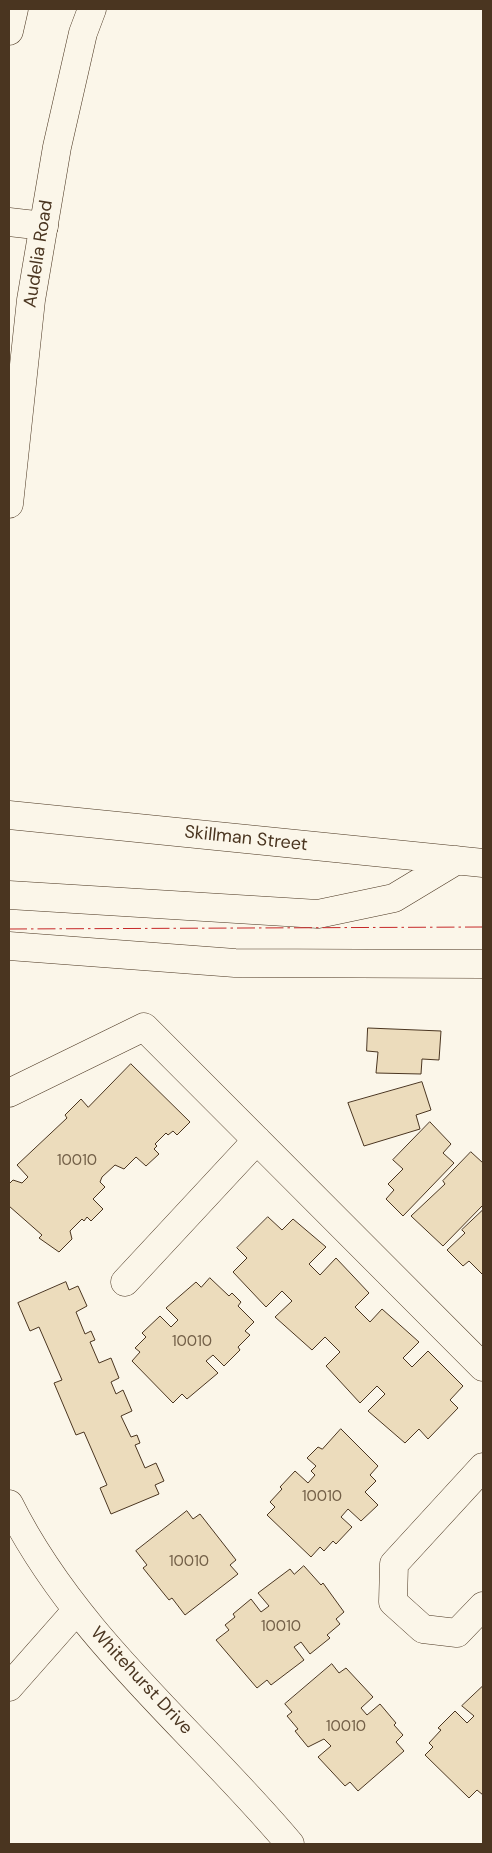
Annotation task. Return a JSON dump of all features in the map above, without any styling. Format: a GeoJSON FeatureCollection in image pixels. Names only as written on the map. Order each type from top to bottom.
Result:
{"type":"FeatureCollection","features":[{"type":"Feature","properties":{"kind":"main road"},"geometry":{"type":"LineString","coordinates":[[9,31],[14,9]]}},
{"type":"Feature","properties":{"kind":"main road","name":"Audelia Road"},"geometry":{"type":"LineString","coordinates":[[9,504],[31,300],[57,147],[83,33],[92,9]]}},
{"type":"Feature","properties":{"kind":"main road"},"geometry":{"type":"LineString","coordinates":[[9,222],[44,226]]}},
{"type":"Feature","properties":{"kind":"main road","name":"Skillman Street"},"geometry":{"type":"LineString","coordinates":[[9,815],[483,863]]}},
{"type":"Feature","properties":{"kind":"main road"},"geometry":{"type":"LineString","coordinates":[[9,895],[318,914],[394,898],[457,860]]}},
{"type":"Feature","properties":{"kind":"main road"},"geometry":{"type":"LineString","coordinates":[[9,946],[235,963],[483,964]]}},
{"type":"Feature","properties":{"kind":"main road"},"geometry":{"type":"LineString","coordinates":[[9,1093],[144,1027],[483,1367]]}},
{"type":"Feature","properties":{"kind":"main road"},"geometry":{"type":"LineString","coordinates":[[125,1282],[257,1140]]}},
{"type":"Feature","properties":{"kind":"main road"},"geometry":{"type":"LineString","coordinates":[[483,1467],[394,1564],[393,1602],[423,1629],[457,1632],[483,1606]]}},
{"type":"Feature","properties":{"kind":"main road","name":"Whitehurst Drive"},"geometry":{"type":"LineString","coordinates":[[9,1504],[25,1537],[76,1612],[253,1800],[290,1844]]}},
{"type":"Feature","properties":{"kind":"main road"},"geometry":{"type":"LineString","coordinates":[[9,1687],[76,1612]]}},
{"type":"Feature","properties":{"kind":"building"},"geometry":{"type":"Polygon","coordinates":[[[368,1028],[441,1031],[439,1060],[422,1059],[421,1074],[376,1073],[378,1052],[367,1051],[368,1028]]]}},
{"type":"Feature","properties":{"kind":"building"},"geometry":{"type":"Polygon","coordinates":[[[131,1064],[190,1122],[177,1135],[173,1131],[168,1135],[166,1133],[155,1144],[157,1146],[154,1149],[159,1154],[146,1166],[136,1157],[124,1169],[115,1165],[102,1177],[100,1182],[105,1187],[93,1199],[103,1209],[91,1221],[87,1217],[84,1221],[82,1219],[70,1231],[72,1239],[59,1252],[39,1238],[42,1235],[9,1206],[9,1184],[13,1180],[22,1183],[28,1177],[17,1165],[67,1118],[65,1115],[81,1099],[88,1107],[131,1064]]]}},
{"type":"Feature","properties":{"kind":"building"},"geometry":{"type":"Polygon","coordinates":[[[422,1082],[431,1110],[416,1115],[420,1129],[364,1146],[348,1103],[422,1082]]]}},
{"type":"Feature","properties":{"kind":"building"},"geometry":{"type":"Polygon","coordinates":[[[430,1122],[451,1144],[443,1153],[454,1163],[403,1216],[386,1199],[394,1190],[388,1184],[403,1169],[393,1160],[430,1122]]]}},
{"type":"Feature","properties":{"kind":"building"},"geometry":{"type":"Polygon","coordinates":[[[471,1152],[483,1163],[483,1205],[443,1246],[411,1216],[445,1184],[443,1181],[471,1152]]]}},
{"type":"Feature","properties":{"kind":"building"},"geometry":{"type":"Polygon","coordinates":[[[483,1210],[482,1274],[469,1261],[463,1266],[447,1250],[465,1233],[462,1230],[483,1210]]]}},
{"type":"Feature","properties":{"kind":"building"},"geometry":{"type":"Polygon","coordinates":[[[268,1217],[282,1230],[293,1219],[326,1247],[309,1264],[320,1275],[336,1258],[369,1293],[355,1307],[370,1322],[382,1309],[419,1342],[403,1358],[412,1367],[428,1351],[463,1386],[450,1400],[458,1408],[428,1439],[419,1429],[405,1443],[368,1411],[385,1394],[377,1386],[360,1403],[326,1366],[340,1352],[325,1337],[312,1350],[275,1317],[292,1301],[282,1291],[266,1307],[233,1272],[247,1258],[237,1248],[268,1217]]]}},
{"type":"Feature","properties":{"kind":"building"},"geometry":{"type":"Polygon","coordinates":[[[210,1278],[229,1296],[232,1293],[241,1302],[238,1306],[254,1322],[245,1331],[250,1335],[238,1347],[240,1350],[224,1366],[213,1355],[206,1361],[218,1373],[187,1399],[182,1394],[173,1403],[132,1361],[140,1352],[135,1348],[146,1337],[142,1333],[160,1316],[171,1327],[178,1320],[166,1308],[196,1282],[201,1287],[210,1278]]]}},
{"type":"Feature","properties":{"kind":"building"},"geometry":{"type":"Polygon","coordinates":[[[66,1282],[69,1290],[78,1286],[87,1306],[76,1312],[85,1334],[91,1331],[95,1340],[90,1342],[99,1363],[111,1358],[119,1378],[111,1382],[116,1394],[123,1390],[132,1411],[121,1416],[131,1437],[137,1435],[140,1443],[135,1445],[145,1468],[156,1463],[164,1481],[155,1485],[159,1494],[111,1514],[100,1488],[107,1485],[84,1432],[76,1435],[54,1383],[62,1380],[39,1327],[30,1331],[18,1303],[66,1282]]]}},
{"type":"Feature","properties":{"kind":"building"},"geometry":{"type":"Polygon","coordinates":[[[341,1429],[378,1466],[370,1475],[376,1481],[365,1492],[378,1505],[361,1521],[348,1509],[341,1517],[352,1527],[336,1544],[333,1541],[324,1551],[320,1547],[311,1557],[267,1515],[275,1507],[270,1502],[282,1489],[280,1487],[295,1471],[308,1483],[315,1475],[311,1471],[316,1466],[307,1458],[318,1447],[322,1449],[341,1429]]]}},
{"type":"Feature","properties":{"kind":"building"},"geometry":{"type":"Polygon","coordinates":[[[187,1511],[193,1519],[200,1514],[236,1560],[230,1565],[238,1574],[185,1615],[172,1598],[169,1600],[143,1568],[147,1565],[136,1551],[187,1511]]]}},
{"type":"Feature","properties":{"kind":"building"},"geometry":{"type":"Polygon","coordinates":[[[304,1566],[321,1585],[323,1583],[344,1612],[336,1619],[340,1624],[327,1635],[330,1638],[310,1654],[301,1642],[294,1647],[304,1660],[271,1685],[267,1680],[257,1688],[216,1640],[229,1630],[225,1625],[235,1617],[233,1614],[251,1599],[261,1612],[269,1606],[258,1593],[290,1569],[294,1574],[304,1566]]]}},
{"type":"Feature","properties":{"kind":"building"},"geometry":{"type":"Polygon","coordinates":[[[332,1664],[339,1673],[346,1668],[373,1697],[361,1708],[367,1715],[380,1704],[396,1723],[394,1725],[403,1735],[396,1742],[404,1751],[358,1791],[350,1782],[345,1786],[318,1757],[331,1746],[324,1739],[308,1747],[295,1731],[298,1729],[287,1716],[292,1712],[285,1704],[332,1664]]]}},
{"type":"Feature","properties":{"kind":"building"},"geometry":{"type":"Polygon","coordinates":[[[483,1686],[483,1795],[477,1790],[469,1798],[425,1755],[433,1747],[429,1743],[441,1730],[438,1728],[455,1711],[467,1723],[474,1716],[462,1706],[483,1686]]]}},
{"type":"Feature","properties":{"kind":"power"},"geometry":{"type":"LineString","coordinates":[[9,929],[483,927]]}}]}
